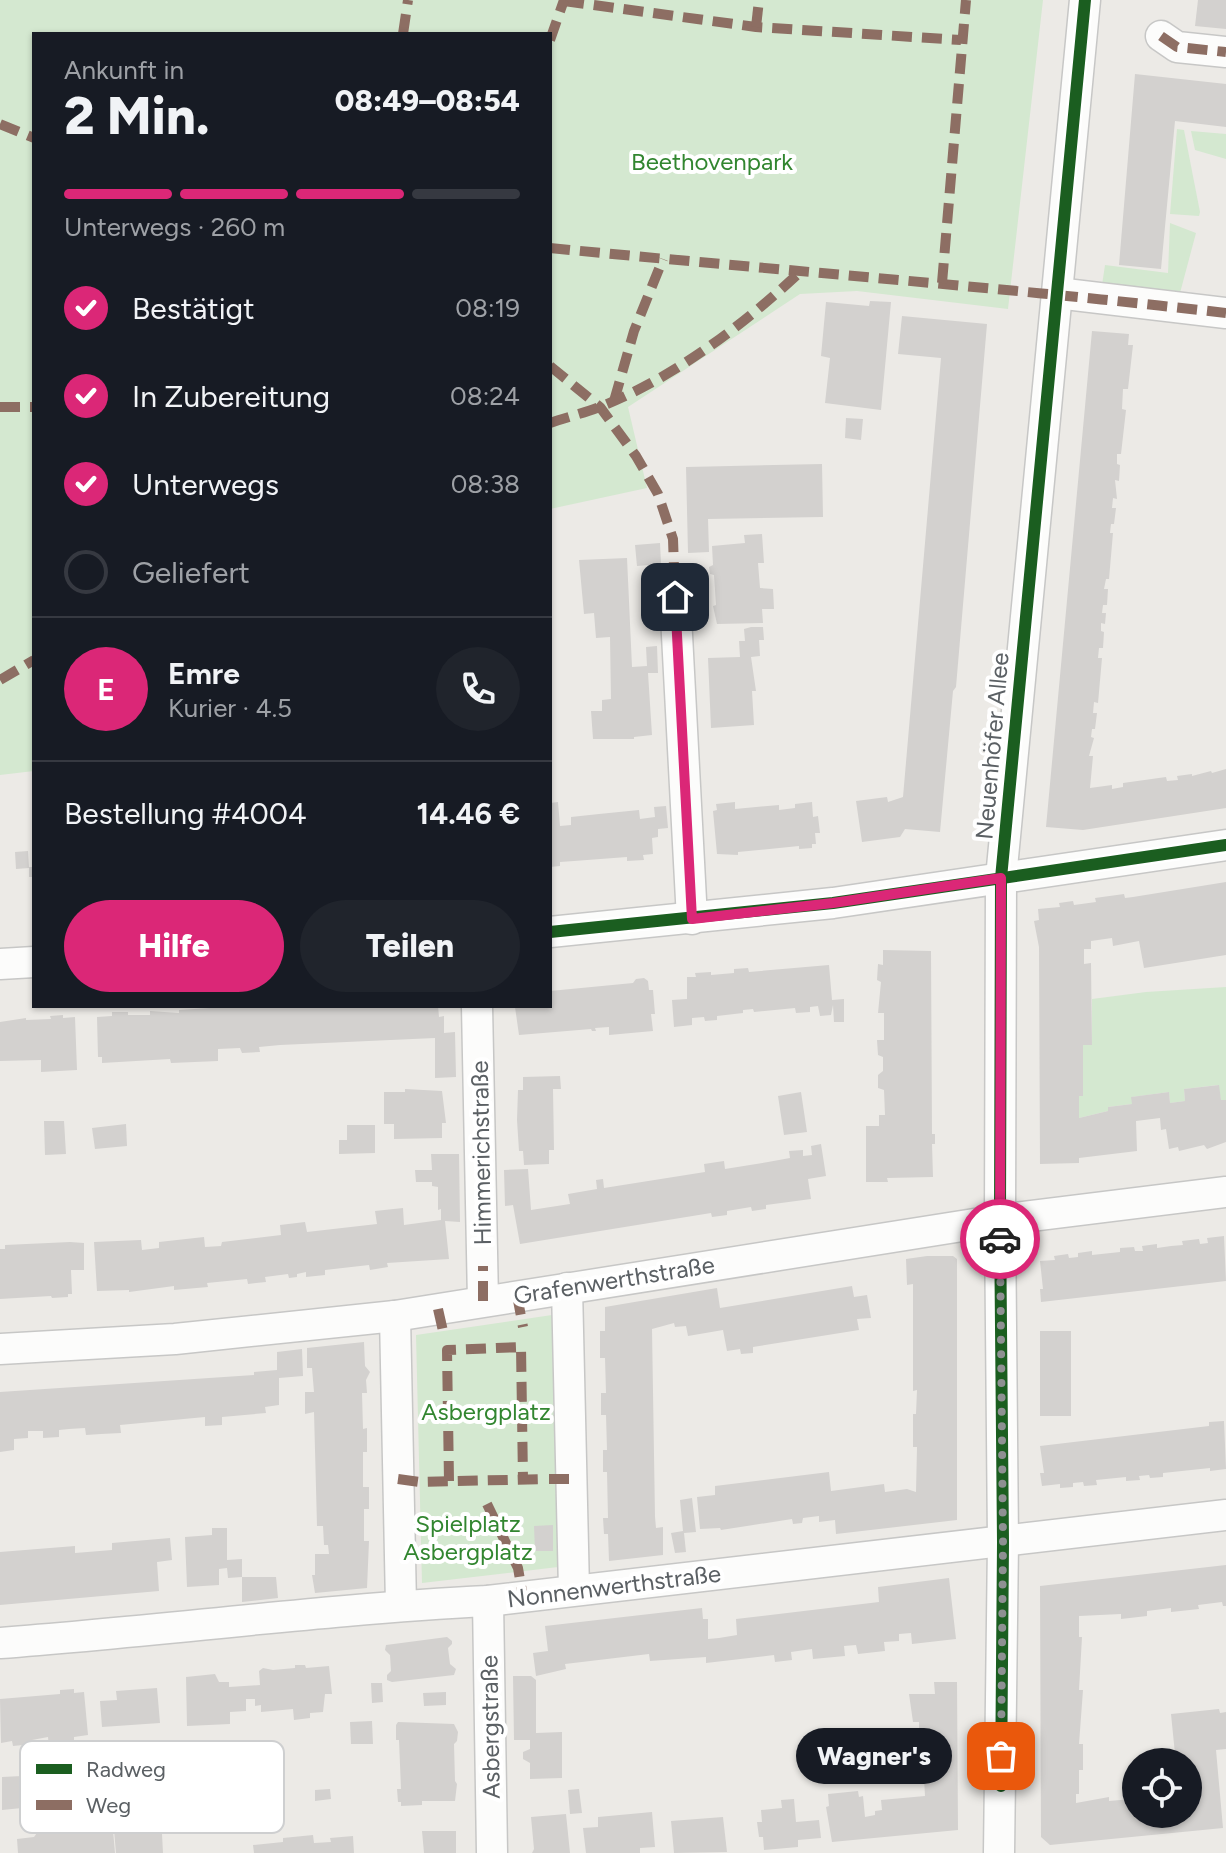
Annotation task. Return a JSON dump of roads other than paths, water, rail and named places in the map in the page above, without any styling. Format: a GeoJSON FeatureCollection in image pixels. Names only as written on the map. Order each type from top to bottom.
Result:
{"type":"FeatureCollection","features":[{"type":"Feature","properties":{"kind":"street","name":"Neuenhöfer Allee"},"geometry":{"type":"LineString","coordinates":[[999,1853],[1007,1541],[1000,1220],[1001,878],[1085,0]]}},
{"type":"Feature","properties":{"kind":"street"},"geometry":{"type":"LineString","coordinates":[[1161,36],[1177,47],[1226,52]]}},
{"type":"Feature","properties":{"kind":"street"},"geometry":{"type":"LineString","coordinates":[[1057,293],[1226,313]]}},
{"type":"Feature","properties":{"kind":"street"},"geometry":{"type":"LineString","coordinates":[[675,597],[692,919]]}},
{"type":"Feature","properties":{"kind":"street"},"geometry":{"type":"LineString","coordinates":[[552,932],[833,903],[1226,845]]}},
{"type":"Feature","properties":{"kind":"street"},"geometry":{"type":"LineString","coordinates":[[0,964],[32,962]]}},
{"type":"Feature","properties":{"kind":"street","name":"Himmerichstraße"},"geometry":{"type":"LineString","coordinates":[[477,1008],[483,1301]]}},
{"type":"Feature","properties":{"kind":"street","name":"Grafenwerthstraße"},"geometry":{"type":"LineString","coordinates":[[0,1349],[175,1339],[395,1316],[1000,1220],[1226,1192]]}},
{"type":"Feature","properties":{"kind":"street"},"geometry":{"type":"LineString","coordinates":[[567,1288],[574,1590]]}},
{"type":"Feature","properties":{"kind":"street"},"geometry":{"type":"LineString","coordinates":[[395,1316],[401,1605]]}},
{"type":"Feature","properties":{"kind":"street","name":"Nonnenwerthstraße"},"geometry":{"type":"LineString","coordinates":[[0,1643],[143,1633],[401,1605],[488,1601],[1226,1515]]}},
{"type":"Feature","properties":{"kind":"street","name":"Asbergstraße"},"geometry":{"type":"LineString","coordinates":[[488,1601],[492,1853]]}},
{"type":"Feature","properties":{"kind":"place","name":"Wagner's"},"geometry":{"type":"Point","coordinates":[1001,1756]}},
{"type":"Feature","properties":{"kind":"park label","name":"Beethovenpark"},"geometry":{"type":"Point","coordinates":[712,161]}},
{"type":"Feature","properties":{"kind":"park label","name":"Asbergplatz"},"geometry":{"type":"Point","coordinates":[486,1411]}},
{"type":"Feature","properties":{"kind":"park label","name":"Spielplatz Asbergplatz"},"geometry":{"type":"Point","coordinates":[468,1537]}}]}
